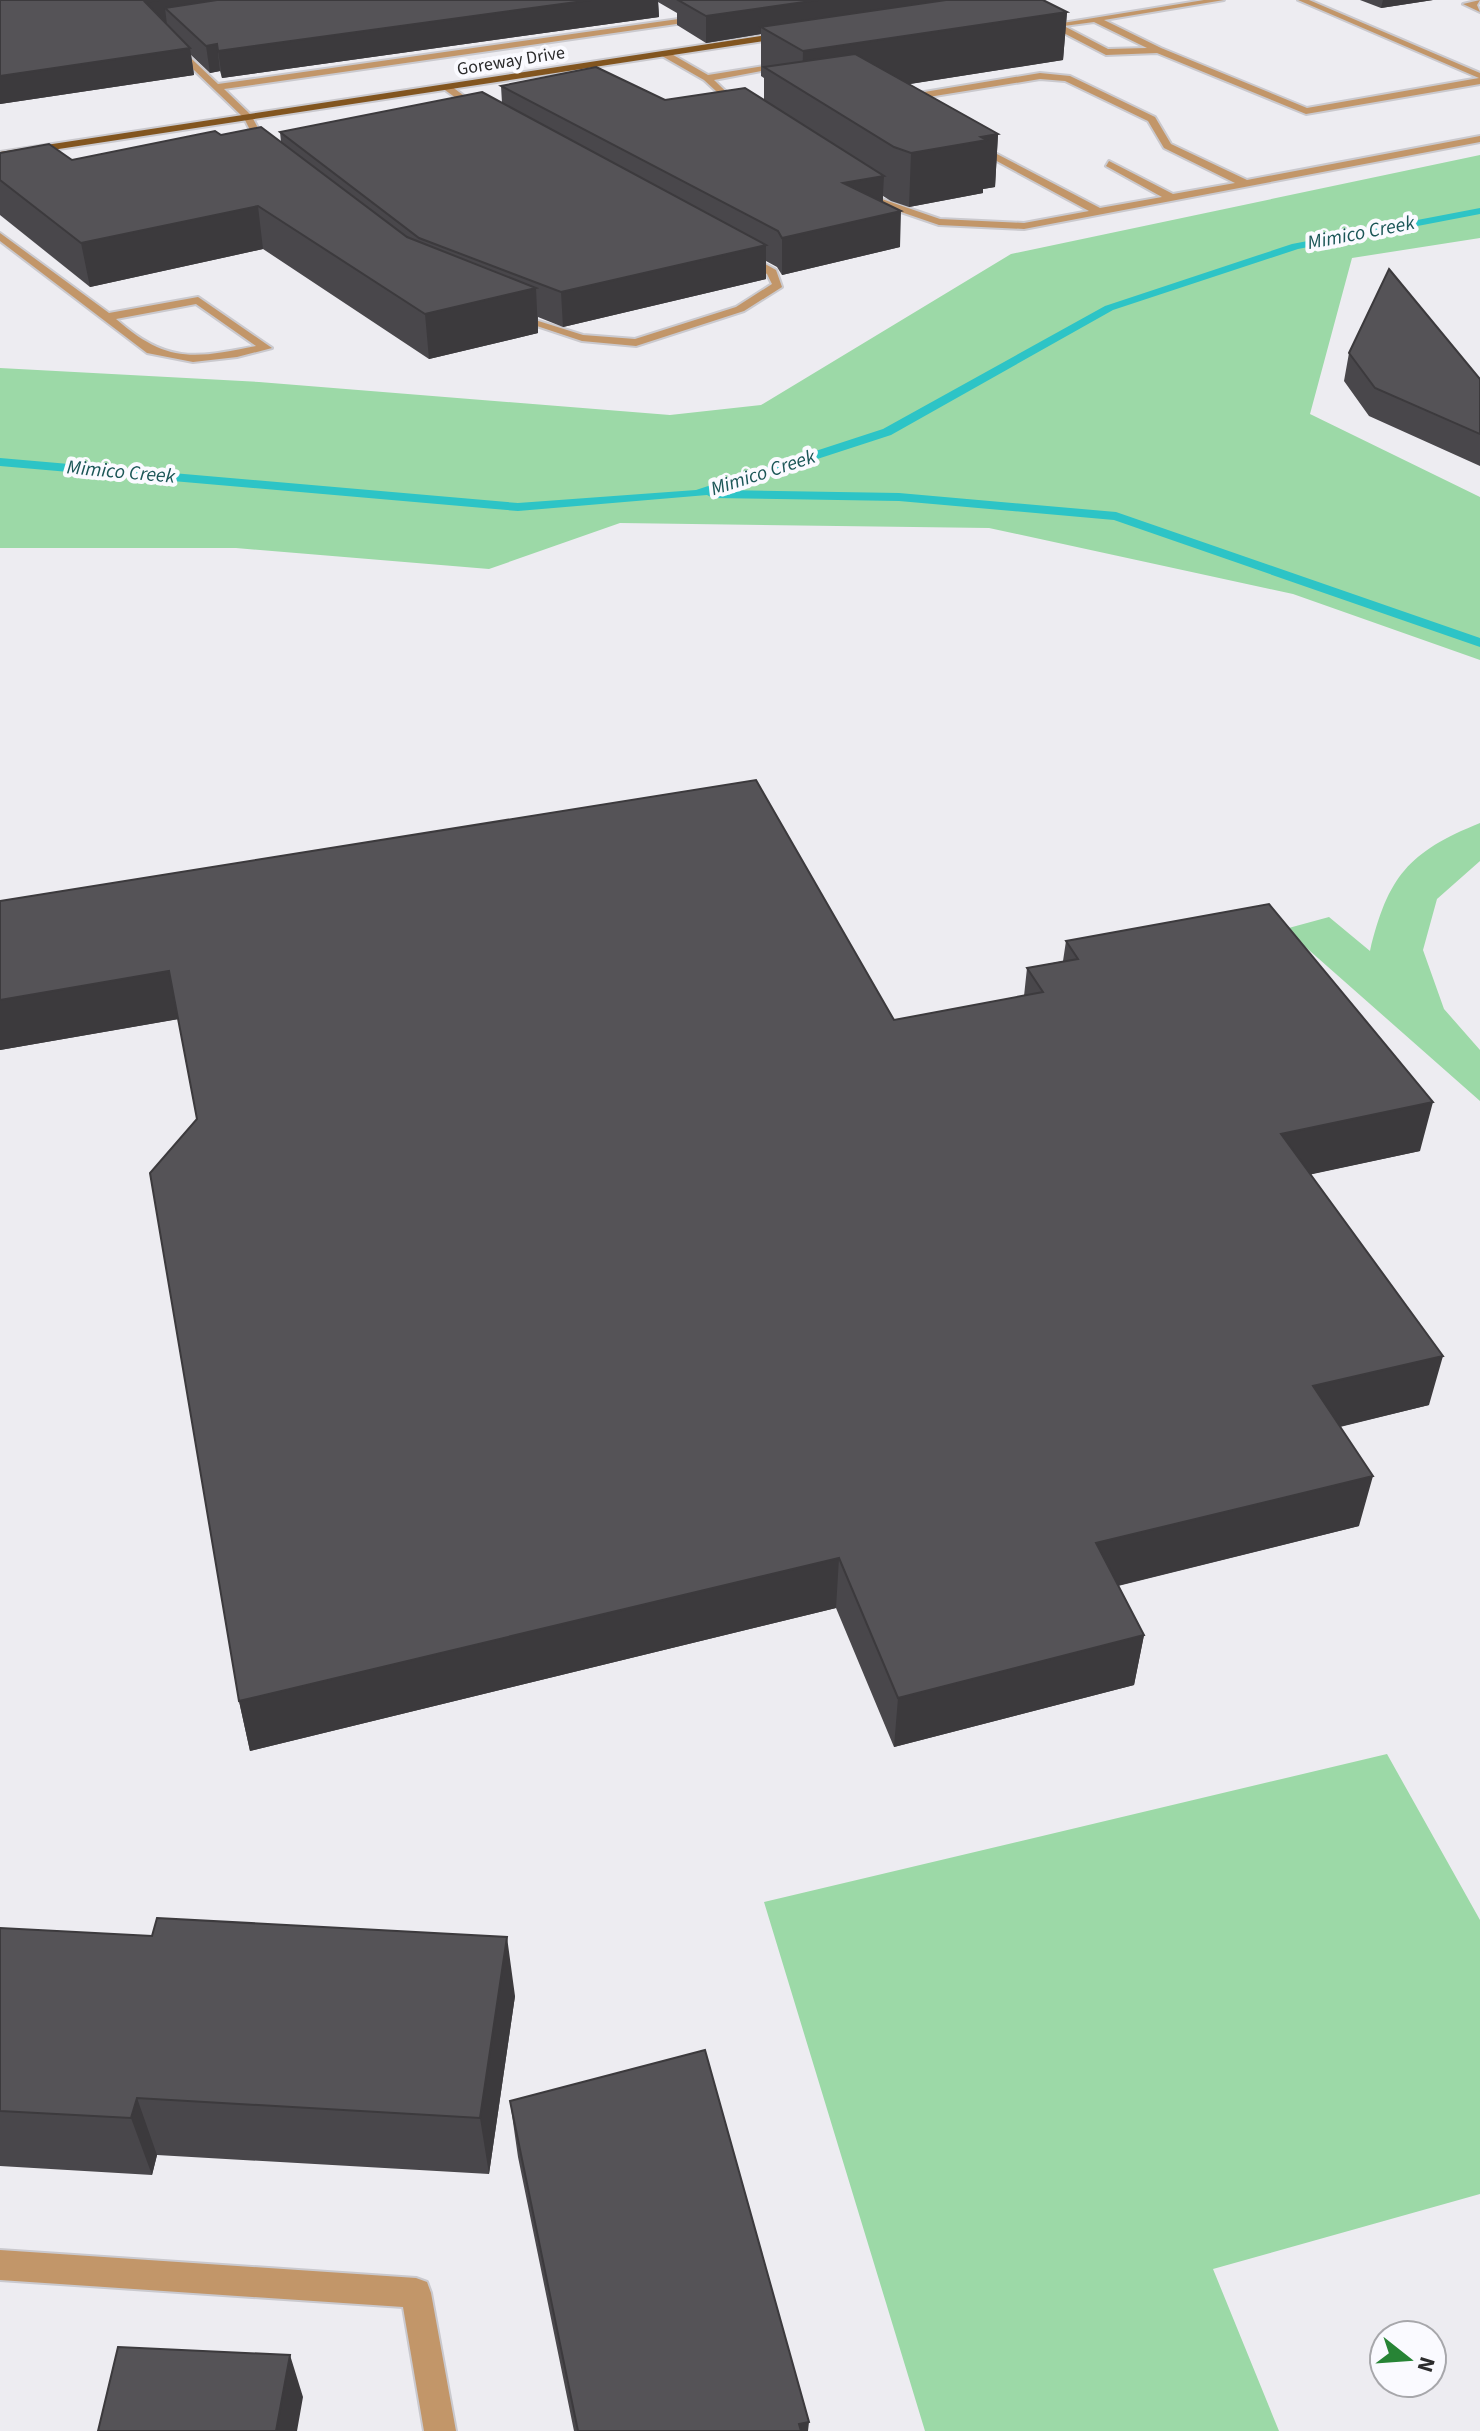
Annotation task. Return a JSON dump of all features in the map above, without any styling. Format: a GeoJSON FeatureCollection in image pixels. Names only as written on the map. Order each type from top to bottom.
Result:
{"type":"FeatureCollection","features":[{"type":"Feature","properties":{"kind":"main road","name":"Goreway Drive"},"geometry":{"type":"LineString","coordinates":[[0,155],[804,33]]}},
{"type":"Feature","properties":{"kind":"lane"},"geometry":{"type":"LineString","coordinates":[[1024,30],[1220,0]]}},
{"type":"Feature","properties":{"kind":"lane"},"geometry":{"type":"LineString","coordinates":[[1302,0],[1480,78]]}},
{"type":"Feature","properties":{"kind":"lane"},"geometry":{"type":"LineString","coordinates":[[1480,2],[1467,4],[1480,9]]}},
{"type":"Feature","properties":{"kind":"lane"},"geometry":{"type":"LineString","coordinates":[[666,14],[677,21]]}},
{"type":"Feature","properties":{"kind":"lane"},"geometry":{"type":"LineString","coordinates":[[217,87],[720,14]]}},
{"type":"Feature","properties":{"kind":"lane"},"geometry":{"type":"LineString","coordinates":[[1097,20],[1158,50],[1306,111],[1480,78]]}},
{"type":"Feature","properties":{"kind":"lane"},"geometry":{"type":"LineString","coordinates":[[1055,25],[1106,52],[1158,50]]}},
{"type":"Feature","properties":{"kind":"lane"},"geometry":{"type":"LineString","coordinates":[[159,35],[248,117],[271,163]]}},
{"type":"Feature","properties":{"kind":"lane"},"geometry":{"type":"LineString","coordinates":[[665,54],[707,78],[731,104],[756,121]]}},
{"type":"Feature","properties":{"kind":"lane"},"geometry":{"type":"LineString","coordinates":[[707,78],[802,63]]}},
{"type":"Feature","properties":{"kind":"lane"},"geometry":{"type":"LineString","coordinates":[[916,114],[902,106],[906,98],[1040,76],[1067,78],[1152,119],[1167,146],[1246,184]]}},
{"type":"Feature","properties":{"kind":"lane"},"geometry":{"type":"LineString","coordinates":[[448,88],[488,118]]}},
{"type":"Feature","properties":{"kind":"lane"},"geometry":{"type":"LineString","coordinates":[[958,137],[1099,212]]}},
{"type":"Feature","properties":{"kind":"lane"},"geometry":{"type":"LineString","coordinates":[[860,189],[886,206],[939,222],[1024,226],[1480,139]]}},
{"type":"Feature","properties":{"kind":"lane"},"geometry":{"type":"LineString","coordinates":[[1109,164],[1172,198]]}},
{"type":"Feature","properties":{"kind":"lane"},"geometry":{"type":"LineString","coordinates":[[0,236],[149,351],[180,358],[217,357],[266,348],[198,300],[107,317]]}},
{"type":"Feature","properties":{"kind":"lane"},"geometry":{"type":"LineString","coordinates":[[502,311],[545,329],[582,338],[636,343],[740,309],[778,285],[772,272],[732,250]]}},
{"type":"Feature","properties":{"kind":"lane"},"geometry":{"type":"LineString","coordinates":[[0,2265],[416,2293],[440,2431]]}},
{"type":"Feature","properties":{"kind":"green space"},"geometry":{"type":"Polygon","coordinates":[[[1480,155],[1480,238],[1352,258],[1310,414],[1480,497],[1480,660],[1293,594],[989,528],[620,523],[489,569],[236,548],[0,548],[0,368],[259,382],[670,415],[761,405],[1011,254],[1480,155]]]}},
{"type":"Feature","properties":{"kind":"green space"},"geometry":{"type":"Polygon","coordinates":[[[1480,823],[1480,861],[1437,899],[1423,950],[1444,1009],[1480,1050],[1480,1101],[1285,929],[1329,917],[1370,951],[1385,904],[1405,870],[1435,845],[1480,823]]]}},
{"type":"Feature","properties":{"kind":"green space"},"geometry":{"type":"Polygon","coordinates":[[[1387,1754],[1480,1920],[1480,2194],[1213,2269],[1279,2431],[925,2431],[764,1902],[1387,1754]]]}},
{"type":"Feature","properties":{"kind":"building"},"geometry":{"type":"Polygon","coordinates":[[[0,0],[159,0],[145,2],[190,48],[0,76],[0,0]]]}},
{"type":"Feature","properties":{"kind":"building"},"geometry":{"type":"Polygon","coordinates":[[[217,0],[591,0],[218,51],[217,44],[206,46],[165,8],[217,0]]]}},
{"type":"Feature","properties":{"kind":"building"},"geometry":{"type":"Polygon","coordinates":[[[678,0],[818,0],[706,16],[678,0]]]}},
{"type":"Feature","properties":{"kind":"building"},"geometry":{"type":"Polygon","coordinates":[[[946,0],[1043,0],[1067,12],[803,51],[761,27],[946,0]]]}},
{"type":"Feature","properties":{"kind":"building"},"geometry":{"type":"Polygon","coordinates":[[[855,54],[998,134],[981,137],[987,140],[911,153],[894,147],[764,67],[855,54]]]}},
{"type":"Feature","properties":{"kind":"building"},"geometry":{"type":"Polygon","coordinates":[[[596,67],[665,100],[745,88],[884,176],[843,183],[901,211],[782,238],[778,231],[501,86],[596,67]]]}},
{"type":"Feature","properties":{"kind":"building"},"geometry":{"type":"Polygon","coordinates":[[[482,92],[766,245],[561,292],[419,238],[280,132],[482,92]]]}},
{"type":"Feature","properties":{"kind":"building"},"geometry":{"type":"Polygon","coordinates":[[[261,127],[407,237],[536,288],[425,314],[258,206],[81,243],[0,180],[0,153],[49,144],[72,160],[215,131],[221,135],[261,127]]]}},
{"type":"Feature","properties":{"kind":"building"},"geometry":{"type":"Polygon","coordinates":[[[1389,269],[1480,379],[1480,434],[1375,388],[1349,353],[1389,269]]]}},
{"type":"Feature","properties":{"kind":"building"},"geometry":{"type":"Polygon","coordinates":[[[756,780],[894,1020],[1043,992],[1027,968],[1078,959],[1066,941],[1269,904],[1433,1102],[1281,1134],[1443,1356],[1313,1386],[1373,1476],[1096,1543],[1144,1635],[898,1698],[839,1558],[239,1701],[150,1173],[197,1119],[169,971],[0,1000],[0,901],[756,780]]]}},
{"type":"Feature","properties":{"kind":"building"},"geometry":{"type":"Polygon","coordinates":[[[157,1918],[507,1937],[480,2118],[137,2098],[131,2118],[0,2111],[0,1928],[152,1936],[157,1918]]]}},
{"type":"Feature","properties":{"kind":"building"},"geometry":{"type":"Polygon","coordinates":[[[705,2050],[809,2422],[799,2424],[801,2431],[578,2431],[510,2101],[705,2050]]]}},
{"type":"Feature","properties":{"kind":"building"},"geometry":{"type":"Polygon","coordinates":[[[118,2347],[290,2355],[276,2431],[98,2431],[118,2347]]]}},
{"type":"Feature","properties":{"kind":"waterway","name":"Mimico Creek"},"geometry":{"type":"LineString","coordinates":[[0,462],[518,507],[697,494],[887,432],[1109,308],[1296,246],[1480,211]]}},
{"type":"Feature","properties":{"kind":"waterway"},"geometry":{"type":"LineString","coordinates":[[713,494],[899,497],[1116,516],[1480,643]]}}]}
